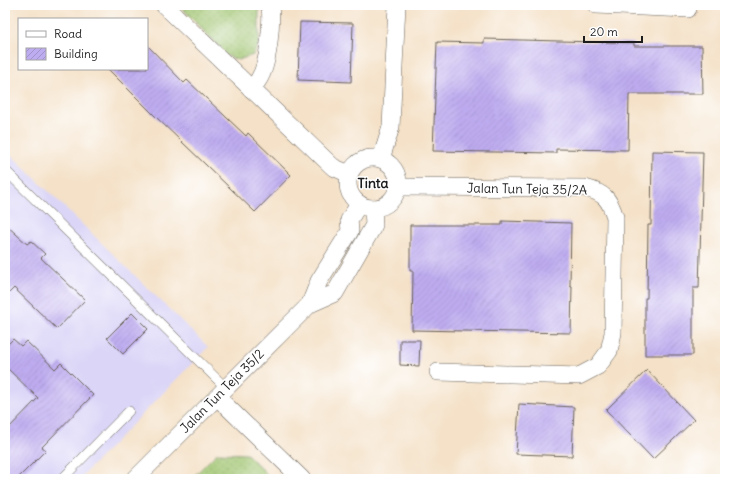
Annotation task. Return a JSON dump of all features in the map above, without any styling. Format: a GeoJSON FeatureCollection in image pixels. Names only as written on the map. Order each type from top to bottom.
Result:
{"type":"FeatureCollection","features":[{"type":"Feature","properties":{"kind":"street"},"geometry":{"type":"LineString","coordinates":[[164,5],[332,167],[349,174]]}},
{"type":"Feature","properties":{"kind":"street"},"geometry":{"type":"LineString","coordinates":[[251,88],[259,79],[267,58],[272,18],[270,5]]}},
{"type":"Feature","properties":{"kind":"street"},"geometry":{"type":"LineString","coordinates":[[381,159],[391,127],[397,5]]}},
{"type":"Feature","properties":{"kind":"street"},"geometry":{"type":"LineString","coordinates":[[596,5],[688,9]]}},
{"type":"Feature","properties":{"kind":"street"},"geometry":{"type":"LineString","coordinates":[[364,159],[381,159],[392,166],[396,172],[398,187],[391,200],[385,205],[378,208],[366,206],[356,202],[350,196],[347,181],[349,174],[358,162],[364,159]]}},
{"type":"Feature","properties":{"kind":"street","name":"Jalan Tun Teja 35/2A"},"geometry":{"type":"LineString","coordinates":[[398,187],[585,188],[599,192],[611,204],[615,217],[613,333],[609,351],[598,366],[579,376],[438,372]]}},
{"type":"Feature","properties":{"kind":"street","name":"Jalan Tun Teja 35/2"},"geometry":{"type":"LineString","coordinates":[[135,479],[310,304],[335,293],[374,225],[366,206],[350,220],[350,231],[319,281],[310,304]]}},
{"type":"Feature","properties":{"kind":"street"},"geometry":{"type":"LineString","coordinates":[[221,393],[302,479]]}},
{"type":"Feature","properties":{"kind":"lane"},"geometry":{"type":"LineString","coordinates":[[5,170],[221,393]]}},
{"type":"Feature","properties":{"kind":"lane"},"geometry":{"type":"LineString","coordinates":[[62,479],[129,411]]}},
{"type":"Feature","properties":{"kind":"shaded area"},"geometry":{"type":"Polygon","coordinates":[[[5,149],[208,347],[79,479],[5,479],[5,149]]]}},
{"type":"Feature","properties":{"kind":"green space"},"geometry":{"type":"Polygon","coordinates":[[[179,5],[259,5],[259,44],[253,55],[238,60],[227,56],[179,5]]]}},
{"type":"Feature","properties":{"kind":"green space"},"geometry":{"type":"Polygon","coordinates":[[[217,453],[247,454],[272,479],[191,479],[217,453]]]}},
{"type":"Feature","properties":{"kind":"building"},"geometry":{"type":"Polygon","coordinates":[[[300,22],[353,23],[351,82],[298,80],[300,22]]]}},
{"type":"Feature","properties":{"kind":"building"},"geometry":{"type":"Polygon","coordinates":[[[484,39],[634,43],[634,46],[702,46],[703,94],[629,94],[628,150],[556,149],[556,153],[433,151],[437,42],[484,43],[484,39]]]}},
{"type":"Feature","properties":{"kind":"building"},"geometry":{"type":"Polygon","coordinates":[[[148,46],[184,83],[187,80],[246,136],[248,133],[291,175],[255,212],[109,70],[148,70],[148,46]]]}},
{"type":"Feature","properties":{"kind":"building"},"geometry":{"type":"Polygon","coordinates":[[[652,151],[703,152],[699,288],[693,288],[693,355],[645,355],[645,298],[647,298],[648,225],[651,225],[652,151]]]}},
{"type":"Feature","properties":{"kind":"building"},"geometry":{"type":"Polygon","coordinates":[[[502,221],[571,223],[571,333],[412,330],[413,271],[410,271],[410,225],[502,225],[502,221]]]}},
{"type":"Feature","properties":{"kind":"building"},"geometry":{"type":"Polygon","coordinates":[[[5,224],[27,244],[31,241],[45,254],[41,258],[85,300],[57,329],[14,288],[5,297],[5,224]]]}},
{"type":"Feature","properties":{"kind":"building"},"geometry":{"type":"Polygon","coordinates":[[[132,313],[148,329],[123,354],[107,338],[132,313]]]}},
{"type":"Feature","properties":{"kind":"building"},"geometry":{"type":"Polygon","coordinates":[[[13,339],[21,346],[26,341],[55,369],[61,363],[93,395],[42,447],[46,450],[17,479],[5,479],[5,432],[38,398],[5,366],[5,347],[13,339]]]}},
{"type":"Feature","properties":{"kind":"building"},"geometry":{"type":"Polygon","coordinates":[[[400,340],[420,340],[419,366],[400,365],[400,340]]]}},
{"type":"Feature","properties":{"kind":"building"},"geometry":{"type":"Polygon","coordinates":[[[647,370],[694,420],[653,459],[606,410],[647,370]]]}},
{"type":"Feature","properties":{"kind":"building"},"geometry":{"type":"Polygon","coordinates":[[[519,404],[574,407],[572,456],[516,454],[519,404]]]}},
{"type":"Feature","properties":{"kind":"district","name":"Tinta"},"geometry":{"type":"Point","coordinates":[373,183]}}]}
